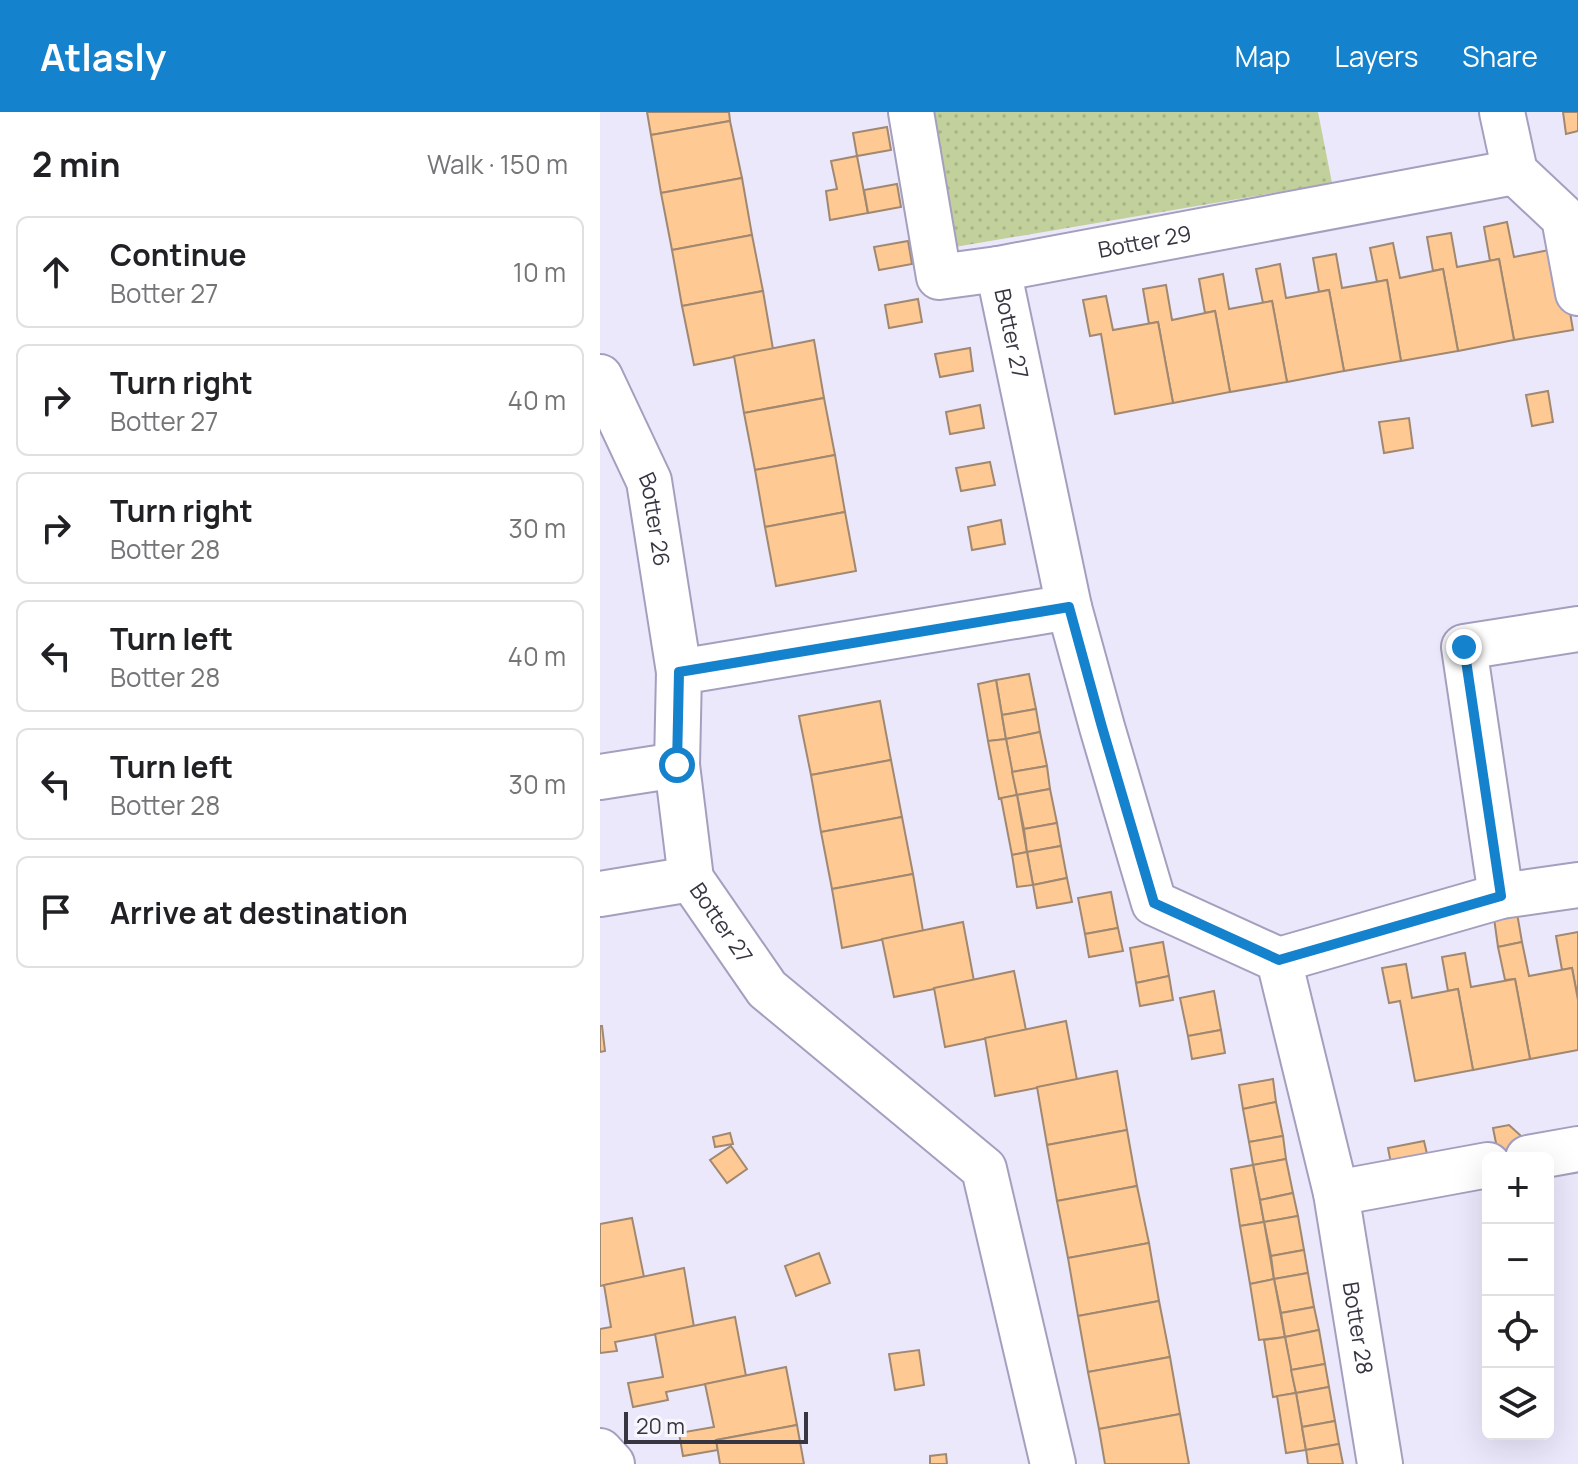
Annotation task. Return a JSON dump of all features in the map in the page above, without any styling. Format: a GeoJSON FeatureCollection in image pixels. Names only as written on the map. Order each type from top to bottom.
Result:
{"type":"FeatureCollection","features":[{"type":"Feature","properties":{"kind":"street","name":"Botter 29"},"geometry":{"type":"LineString","coordinates":[[911,112],[939,277],[998,269],[1515,172]]}},
{"type":"Feature","properties":{"kind":"street"},"geometry":{"type":"LineString","coordinates":[[1502,112],[1515,172],[1564,218],[1578,293]]}},
{"type":"Feature","properties":{"kind":"street","name":"Botter 27"},"geometry":{"type":"LineString","coordinates":[[998,269],[1069,607]]}},
{"type":"Feature","properties":{"kind":"street","name":"Botter 26"},"geometry":{"type":"LineString","coordinates":[[600,377],[649,481],[679,672]]}},
{"type":"Feature","properties":{"kind":"street"},"geometry":{"type":"LineString","coordinates":[[679,672],[1069,607],[1154,903],[1279,960],[1501,896],[1578,885]]}},
{"type":"Feature","properties":{"kind":"street"},"geometry":{"type":"LineString","coordinates":[[1501,896],[1464,647],[1578,629]]}},
{"type":"Feature","properties":{"kind":"street","name":"Botter 27"},"geometry":{"type":"LineString","coordinates":[[679,672],[677,765],[691,879],[767,989],[984,1169],[1053,1464]]}},
{"type":"Feature","properties":{"kind":"street"},"geometry":{"type":"LineString","coordinates":[[600,777],[677,765]]}},
{"type":"Feature","properties":{"kind":"street"},"geometry":{"type":"LineString","coordinates":[[600,894],[691,879]]}},
{"type":"Feature","properties":{"kind":"street","name":"Botter 28"},"geometry":{"type":"LineString","coordinates":[[1279,960],[1336,1193],[1380,1464]]}},
{"type":"Feature","properties":{"kind":"street"},"geometry":{"type":"LineString","coordinates":[[1554,1153],[1578,1149]]}},
{"type":"Feature","properties":{"kind":"street"},"geometry":{"type":"LineString","coordinates":[[1336,1193],[1482,1166]]}},
{"type":"Feature","properties":{"kind":"green space"},"geometry":{"type":"Polygon","coordinates":[[[919,112],[1318,112],[1332,183],[949,248],[919,112]]]}},
{"type":"Feature","properties":{"kind":"building"},"geometry":{"type":"Polygon","coordinates":[[[647,112],[729,112],[730,121],[651,135],[647,112]]]}},
{"type":"Feature","properties":{"kind":"building"},"geometry":{"type":"Polygon","coordinates":[[[1563,112],[1578,112],[1578,131],[1566,134],[1563,112]]]}},
{"type":"Feature","properties":{"kind":"building"},"geometry":{"type":"Polygon","coordinates":[[[730,121],[742,178],[661,193],[651,135],[730,121]]]}},
{"type":"Feature","properties":{"kind":"building"},"geometry":{"type":"Polygon","coordinates":[[[887,127],[891,150],[857,156],[853,133],[887,127]]]}},
{"type":"Feature","properties":{"kind":"building"},"geometry":{"type":"Polygon","coordinates":[[[857,156],[868,213],[830,220],[826,191],[837,189],[831,161],[857,156]]]}},
{"type":"Feature","properties":{"kind":"building"},"geometry":{"type":"Polygon","coordinates":[[[742,178],[752,235],[672,250],[661,193],[742,178]]]}},
{"type":"Feature","properties":{"kind":"building"},"geometry":{"type":"Polygon","coordinates":[[[897,184],[901,207],[868,213],[864,190],[897,184]]]}},
{"type":"Feature","properties":{"kind":"building"},"geometry":{"type":"Polygon","coordinates":[[[1507,222],[1514,257],[1559,248],[1573,330],[1514,340],[1499,259],[1490,261],[1484,227],[1507,222]]]}},
{"type":"Feature","properties":{"kind":"building"},"geometry":{"type":"Polygon","coordinates":[[[1451,233],[1457,267],[1499,259],[1514,340],[1458,351],[1443,269],[1433,271],[1427,237],[1451,233]]]}},
{"type":"Feature","properties":{"kind":"building"},"geometry":{"type":"Polygon","coordinates":[[[752,235],[763,291],[682,306],[672,250],[752,235]]]}},
{"type":"Feature","properties":{"kind":"building"},"geometry":{"type":"Polygon","coordinates":[[[908,241],[912,264],[879,270],[874,247],[908,241]]]}},
{"type":"Feature","properties":{"kind":"building"},"geometry":{"type":"Polygon","coordinates":[[[1393,243],[1400,278],[1443,269],[1458,351],[1401,361],[1387,280],[1377,282],[1370,248],[1393,243]]]}},
{"type":"Feature","properties":{"kind":"building"},"geometry":{"type":"Polygon","coordinates":[[[1336,254],[1342,288],[1387,280],[1401,361],[1344,371],[1329,290],[1319,292],[1313,258],[1336,254]]]}},
{"type":"Feature","properties":{"kind":"building"},"geometry":{"type":"Polygon","coordinates":[[[1280,264],[1286,298],[1329,290],[1344,371],[1287,382],[1272,301],[1263,303],[1256,269],[1280,264]]]}},
{"type":"Feature","properties":{"kind":"building"},"geometry":{"type":"Polygon","coordinates":[[[1223,274],[1229,309],[1272,301],[1287,382],[1230,392],[1215,311],[1205,313],[1199,279],[1223,274]]]}},
{"type":"Feature","properties":{"kind":"building"},"geometry":{"type":"Polygon","coordinates":[[[1166,285],[1172,320],[1215,311],[1230,392],[1173,403],[1158,322],[1149,324],[1143,289],[1166,285]]]}},
{"type":"Feature","properties":{"kind":"building"},"geometry":{"type":"Polygon","coordinates":[[[763,291],[773,349],[694,365],[682,306],[763,291]]]}},
{"type":"Feature","properties":{"kind":"building"},"geometry":{"type":"Polygon","coordinates":[[[1106,296],[1113,330],[1158,322],[1173,403],[1115,414],[1101,334],[1090,336],[1083,300],[1106,296]]]}},
{"type":"Feature","properties":{"kind":"building"},"geometry":{"type":"Polygon","coordinates":[[[918,299],[922,322],[889,328],[885,305],[918,299]]]}},
{"type":"Feature","properties":{"kind":"building"},"geometry":{"type":"Polygon","coordinates":[[[814,340],[824,398],[744,413],[734,356],[814,340]]]}},
{"type":"Feature","properties":{"kind":"building"},"geometry":{"type":"Polygon","coordinates":[[[970,348],[973,371],[940,377],[935,354],[970,348]]]}},
{"type":"Feature","properties":{"kind":"building"},"geometry":{"type":"Polygon","coordinates":[[[1548,391],[1553,422],[1532,426],[1526,395],[1548,391]]]}},
{"type":"Feature","properties":{"kind":"building"},"geometry":{"type":"Polygon","coordinates":[[[824,398],[835,455],[755,470],[744,413],[824,398]]]}},
{"type":"Feature","properties":{"kind":"building"},"geometry":{"type":"Polygon","coordinates":[[[980,405],[984,428],[950,434],[946,412],[980,405]]]}},
{"type":"Feature","properties":{"kind":"building"},"geometry":{"type":"Polygon","coordinates":[[[1409,418],[1413,448],[1384,453],[1379,422],[1409,418]]]}},
{"type":"Feature","properties":{"kind":"building"},"geometry":{"type":"Polygon","coordinates":[[[835,455],[845,512],[765,527],[755,470],[835,455]]]}},
{"type":"Feature","properties":{"kind":"building"},"geometry":{"type":"Polygon","coordinates":[[[990,462],[995,485],[961,491],[956,468],[990,462]]]}},
{"type":"Feature","properties":{"kind":"building"},"geometry":{"type":"Polygon","coordinates":[[[845,512],[856,571],[776,586],[765,527],[845,512]]]}},
{"type":"Feature","properties":{"kind":"building"},"geometry":{"type":"Polygon","coordinates":[[[1001,520],[1005,544],[972,550],[968,527],[1001,520]]]}},
{"type":"Feature","properties":{"kind":"building"},"geometry":{"type":"Polygon","coordinates":[[[1029,674],[1036,709],[1002,715],[996,680],[1029,674]]]}},
{"type":"Feature","properties":{"kind":"building"},"geometry":{"type":"Polygon","coordinates":[[[996,680],[1006,739],[988,741],[978,684],[996,680]]]}},
{"type":"Feature","properties":{"kind":"building"},"geometry":{"type":"Polygon","coordinates":[[[880,701],[891,760],[811,775],[799,716],[880,701]]]}},
{"type":"Feature","properties":{"kind":"building"},"geometry":{"type":"Polygon","coordinates":[[[1036,709],[1040,732],[1006,739],[1002,715],[1036,709]]]}},
{"type":"Feature","properties":{"kind":"building"},"geometry":{"type":"Polygon","coordinates":[[[1040,732],[1047,766],[1012,772],[1006,739],[1040,732]]]}},
{"type":"Feature","properties":{"kind":"building"},"geometry":{"type":"Polygon","coordinates":[[[1006,739],[1017,795],[999,799],[988,741],[1006,739]]]}},
{"type":"Feature","properties":{"kind":"building"},"geometry":{"type":"Polygon","coordinates":[[[891,760],[902,817],[821,832],[811,775],[891,760]]]}},
{"type":"Feature","properties":{"kind":"building"},"geometry":{"type":"Polygon","coordinates":[[[1047,766],[1050,789],[1017,795],[1012,772],[1047,766]]]}},
{"type":"Feature","properties":{"kind":"building"},"geometry":{"type":"Polygon","coordinates":[[[1050,789],[1057,823],[1024,829],[1017,795],[1050,789]]]}},
{"type":"Feature","properties":{"kind":"building"},"geometry":{"type":"Polygon","coordinates":[[[1017,795],[1027,852],[1012,855],[1001,798],[1017,795]]]}},
{"type":"Feature","properties":{"kind":"building"},"geometry":{"type":"Polygon","coordinates":[[[902,817],[913,874],[832,889],[821,832],[902,817]]]}},
{"type":"Feature","properties":{"kind":"building"},"geometry":{"type":"Polygon","coordinates":[[[1057,823],[1061,846],[1027,852],[1024,829],[1057,823]]]}},
{"type":"Feature","properties":{"kind":"building"},"geometry":{"type":"Polygon","coordinates":[[[1061,846],[1067,878],[1033,885],[1027,852],[1061,846]]]}},
{"type":"Feature","properties":{"kind":"building"},"geometry":{"type":"Polygon","coordinates":[[[1027,852],[1033,885],[1017,887],[1012,855],[1027,852]]]}},
{"type":"Feature","properties":{"kind":"building"},"geometry":{"type":"Polygon","coordinates":[[[913,874],[923,931],[842,948],[832,889],[913,874]]]}},
{"type":"Feature","properties":{"kind":"building"},"geometry":{"type":"Polygon","coordinates":[[[1067,878],[1072,902],[1037,908],[1033,885],[1067,878]]]}},
{"type":"Feature","properties":{"kind":"building"},"geometry":{"type":"Polygon","coordinates":[[[1111,892],[1118,928],[1085,934],[1078,898],[1111,892]]]}},
{"type":"Feature","properties":{"kind":"building"},"geometry":{"type":"Polygon","coordinates":[[[1517,913],[1522,942],[1498,947],[1494,918],[1517,913]]]}},
{"type":"Feature","properties":{"kind":"building"},"geometry":{"type":"Polygon","coordinates":[[[963,922],[974,981],[894,997],[882,939],[963,922]]]}},
{"type":"Feature","properties":{"kind":"building"},"geometry":{"type":"Polygon","coordinates":[[[1118,928],[1123,951],[1089,957],[1085,934],[1118,928]]]}},
{"type":"Feature","properties":{"kind":"building"},"geometry":{"type":"Polygon","coordinates":[[[1578,932],[1578,1000],[1572,968],[1562,970],[1556,936],[1578,932]]]}},
{"type":"Feature","properties":{"kind":"building"},"geometry":{"type":"Polygon","coordinates":[[[1163,942],[1169,976],[1136,983],[1130,948],[1163,942]]]}},
{"type":"Feature","properties":{"kind":"building"},"geometry":{"type":"Polygon","coordinates":[[[1522,942],[1529,976],[1572,968],[1578,1000],[1578,1050],[1530,1059],[1515,979],[1505,980],[1498,947],[1522,942]]]}},
{"type":"Feature","properties":{"kind":"building"},"geometry":{"type":"Polygon","coordinates":[[[1465,953],[1471,987],[1515,979],[1530,1059],[1473,1070],[1458,989],[1448,991],[1442,957],[1465,953]]]}},
{"type":"Feature","properties":{"kind":"building"},"geometry":{"type":"Polygon","coordinates":[[[1406,964],[1412,998],[1458,989],[1473,1070],[1415,1081],[1400,1001],[1389,1003],[1382,968],[1406,964]]]}},
{"type":"Feature","properties":{"kind":"building"},"geometry":{"type":"Polygon","coordinates":[[[1014,971],[1026,1030],[945,1047],[934,988],[1014,971]]]}},
{"type":"Feature","properties":{"kind":"building"},"geometry":{"type":"Polygon","coordinates":[[[1169,976],[1173,1000],[1140,1006],[1136,983],[1169,976]]]}},
{"type":"Feature","properties":{"kind":"building"},"geometry":{"type":"Polygon","coordinates":[[[1214,991],[1221,1030],[1188,1036],[1180,998],[1214,991]]]}},
{"type":"Feature","properties":{"kind":"building"},"geometry":{"type":"Polygon","coordinates":[[[1066,1021],[1077,1080],[995,1096],[985,1038],[1066,1021]]]}},
{"type":"Feature","properties":{"kind":"building"},"geometry":{"type":"Polygon","coordinates":[[[600,1026],[605,1051],[600,1052],[600,1026]]]}},
{"type":"Feature","properties":{"kind":"building"},"geometry":{"type":"Polygon","coordinates":[[[1221,1030],[1225,1053],[1192,1059],[1188,1036],[1221,1030]]]}},
{"type":"Feature","properties":{"kind":"building"},"geometry":{"type":"Polygon","coordinates":[[[1117,1071],[1127,1130],[1047,1145],[1037,1087],[1117,1071]]]}},
{"type":"Feature","properties":{"kind":"building"},"geometry":{"type":"Polygon","coordinates":[[[1273,1079],[1276,1102],[1243,1109],[1239,1085],[1273,1079]]]}},
{"type":"Feature","properties":{"kind":"building"},"geometry":{"type":"Polygon","coordinates":[[[1276,1102],[1283,1136],[1249,1142],[1243,1109],[1276,1102]]]}},
{"type":"Feature","properties":{"kind":"building"},"geometry":{"type":"Polygon","coordinates":[[[1509,1125],[1521,1136],[1523,1148],[1498,1152],[1493,1128],[1509,1125]]]}},
{"type":"Feature","properties":{"kind":"building"},"geometry":{"type":"Polygon","coordinates":[[[1127,1130],[1137,1186],[1057,1201],[1047,1145],[1127,1130]]]}},
{"type":"Feature","properties":{"kind":"building"},"geometry":{"type":"Polygon","coordinates":[[[730,1133],[733,1144],[715,1147],[713,1137],[730,1133]]]}},
{"type":"Feature","properties":{"kind":"building"},"geometry":{"type":"Polygon","coordinates":[[[1283,1136],[1286,1159],[1253,1165],[1249,1142],[1283,1136]]]}},
{"type":"Feature","properties":{"kind":"building"},"geometry":{"type":"Polygon","coordinates":[[[1424,1141],[1430,1167],[1393,1174],[1388,1148],[1424,1141]]]}},
{"type":"Feature","properties":{"kind":"building"},"geometry":{"type":"Polygon","coordinates":[[[731,1146],[747,1169],[727,1183],[710,1160],[731,1146]]]}},
{"type":"Feature","properties":{"kind":"building"},"geometry":{"type":"Polygon","coordinates":[[[1286,1159],[1293,1193],[1260,1200],[1253,1165],[1286,1159]]]}},
{"type":"Feature","properties":{"kind":"building"},"geometry":{"type":"Polygon","coordinates":[[[1253,1165],[1264,1222],[1240,1226],[1231,1169],[1253,1165]]]}},
{"type":"Feature","properties":{"kind":"building"},"geometry":{"type":"Polygon","coordinates":[[[1137,1186],[1149,1243],[1068,1258],[1057,1201],[1137,1186]]]}},
{"type":"Feature","properties":{"kind":"building"},"geometry":{"type":"Polygon","coordinates":[[[1293,1193],[1298,1216],[1264,1222],[1260,1200],[1293,1193]]]}},
{"type":"Feature","properties":{"kind":"building"},"geometry":{"type":"Polygon","coordinates":[[[1298,1216],[1304,1250],[1271,1256],[1264,1222],[1298,1216]]]}},
{"type":"Feature","properties":{"kind":"building"},"geometry":{"type":"Polygon","coordinates":[[[632,1218],[644,1277],[600,1286],[600,1224],[632,1218]]]}},
{"type":"Feature","properties":{"kind":"building"},"geometry":{"type":"Polygon","coordinates":[[[1264,1222],[1274,1279],[1250,1284],[1240,1226],[1264,1222]]]}},
{"type":"Feature","properties":{"kind":"building"},"geometry":{"type":"Polygon","coordinates":[[[1149,1243],[1159,1301],[1078,1316],[1068,1258],[1149,1243]]]}},
{"type":"Feature","properties":{"kind":"building"},"geometry":{"type":"Polygon","coordinates":[[[1304,1250],[1308,1273],[1274,1279],[1271,1256],[1304,1250]]]}},
{"type":"Feature","properties":{"kind":"building"},"geometry":{"type":"Polygon","coordinates":[[[819,1253],[830,1283],[796,1296],[785,1266],[819,1253]]]}},
{"type":"Feature","properties":{"kind":"building"},"geometry":{"type":"Polygon","coordinates":[[[684,1268],[694,1327],[615,1342],[617,1351],[600,1353],[600,1329],[611,1327],[604,1285],[684,1268]]]}},
{"type":"Feature","properties":{"kind":"building"},"geometry":{"type":"Polygon","coordinates":[[[1308,1273],[1314,1307],[1281,1313],[1274,1279],[1308,1273]]]}},
{"type":"Feature","properties":{"kind":"building"},"geometry":{"type":"Polygon","coordinates":[[[1274,1279],[1285,1337],[1259,1340],[1250,1284],[1274,1279]]]}},
{"type":"Feature","properties":{"kind":"building"},"geometry":{"type":"Polygon","coordinates":[[[1159,1301],[1170,1357],[1088,1372],[1078,1316],[1159,1301]]]}},
{"type":"Feature","properties":{"kind":"building"},"geometry":{"type":"Polygon","coordinates":[[[1314,1307],[1319,1330],[1285,1337],[1281,1313],[1314,1307]]]}},
{"type":"Feature","properties":{"kind":"building"},"geometry":{"type":"Polygon","coordinates":[[[735,1317],[746,1376],[666,1392],[668,1400],[633,1407],[628,1383],[663,1377],[655,1334],[735,1317]]]}},
{"type":"Feature","properties":{"kind":"building"},"geometry":{"type":"Polygon","coordinates":[[[1319,1330],[1325,1364],[1291,1370],[1285,1337],[1319,1330]]]}},
{"type":"Feature","properties":{"kind":"building"},"geometry":{"type":"Polygon","coordinates":[[[1285,1337],[1296,1393],[1273,1397],[1264,1340],[1285,1337]]]}},
{"type":"Feature","properties":{"kind":"building"},"geometry":{"type":"Polygon","coordinates":[[[919,1350],[924,1385],[895,1390],[889,1354],[919,1350]]]}},
{"type":"Feature","properties":{"kind":"building"},"geometry":{"type":"Polygon","coordinates":[[[1170,1357],[1180,1414],[1099,1429],[1088,1372],[1170,1357]]]}},
{"type":"Feature","properties":{"kind":"building"},"geometry":{"type":"Polygon","coordinates":[[[1325,1364],[1329,1387],[1296,1393],[1291,1370],[1325,1364]]]}},
{"type":"Feature","properties":{"kind":"building"},"geometry":{"type":"Polygon","coordinates":[[[786,1367],[797,1425],[716,1440],[718,1450],[683,1456],[679,1433],[714,1427],[705,1384],[786,1367]]]}},
{"type":"Feature","properties":{"kind":"building"},"geometry":{"type":"Polygon","coordinates":[[[1329,1387],[1335,1421],[1302,1427],[1296,1393],[1329,1387]]]}},
{"type":"Feature","properties":{"kind":"building"},"geometry":{"type":"Polygon","coordinates":[[[1296,1393],[1306,1450],[1286,1453],[1277,1396],[1296,1393]]]}},
{"type":"Feature","properties":{"kind":"building"},"geometry":{"type":"Polygon","coordinates":[[[1180,1414],[1189,1464],[1105,1464],[1099,1429],[1180,1414]]]}},
{"type":"Feature","properties":{"kind":"building"},"geometry":{"type":"Polygon","coordinates":[[[1335,1421],[1339,1444],[1306,1450],[1302,1427],[1335,1421]]]}},
{"type":"Feature","properties":{"kind":"building"},"geometry":{"type":"Polygon","coordinates":[[[797,1425],[804,1464],[720,1464],[716,1440],[797,1425]]]}},
{"type":"Feature","properties":{"kind":"building"},"geometry":{"type":"Polygon","coordinates":[[[1339,1444],[1343,1464],[1308,1464],[1306,1450],[1339,1444]]]}},
{"type":"Feature","properties":{"kind":"building"},"geometry":{"type":"Polygon","coordinates":[[[946,1454],[947,1464],[930,1464],[930,1456],[946,1454]]]}},
{"type":"Feature","properties":{"kind":"route"},"geometry":{"type":"LineString","coordinates":[[677,765],[679,672],[1069,607],[1154,903],[1279,960],[1501,896],[1464,647]]}}]}
